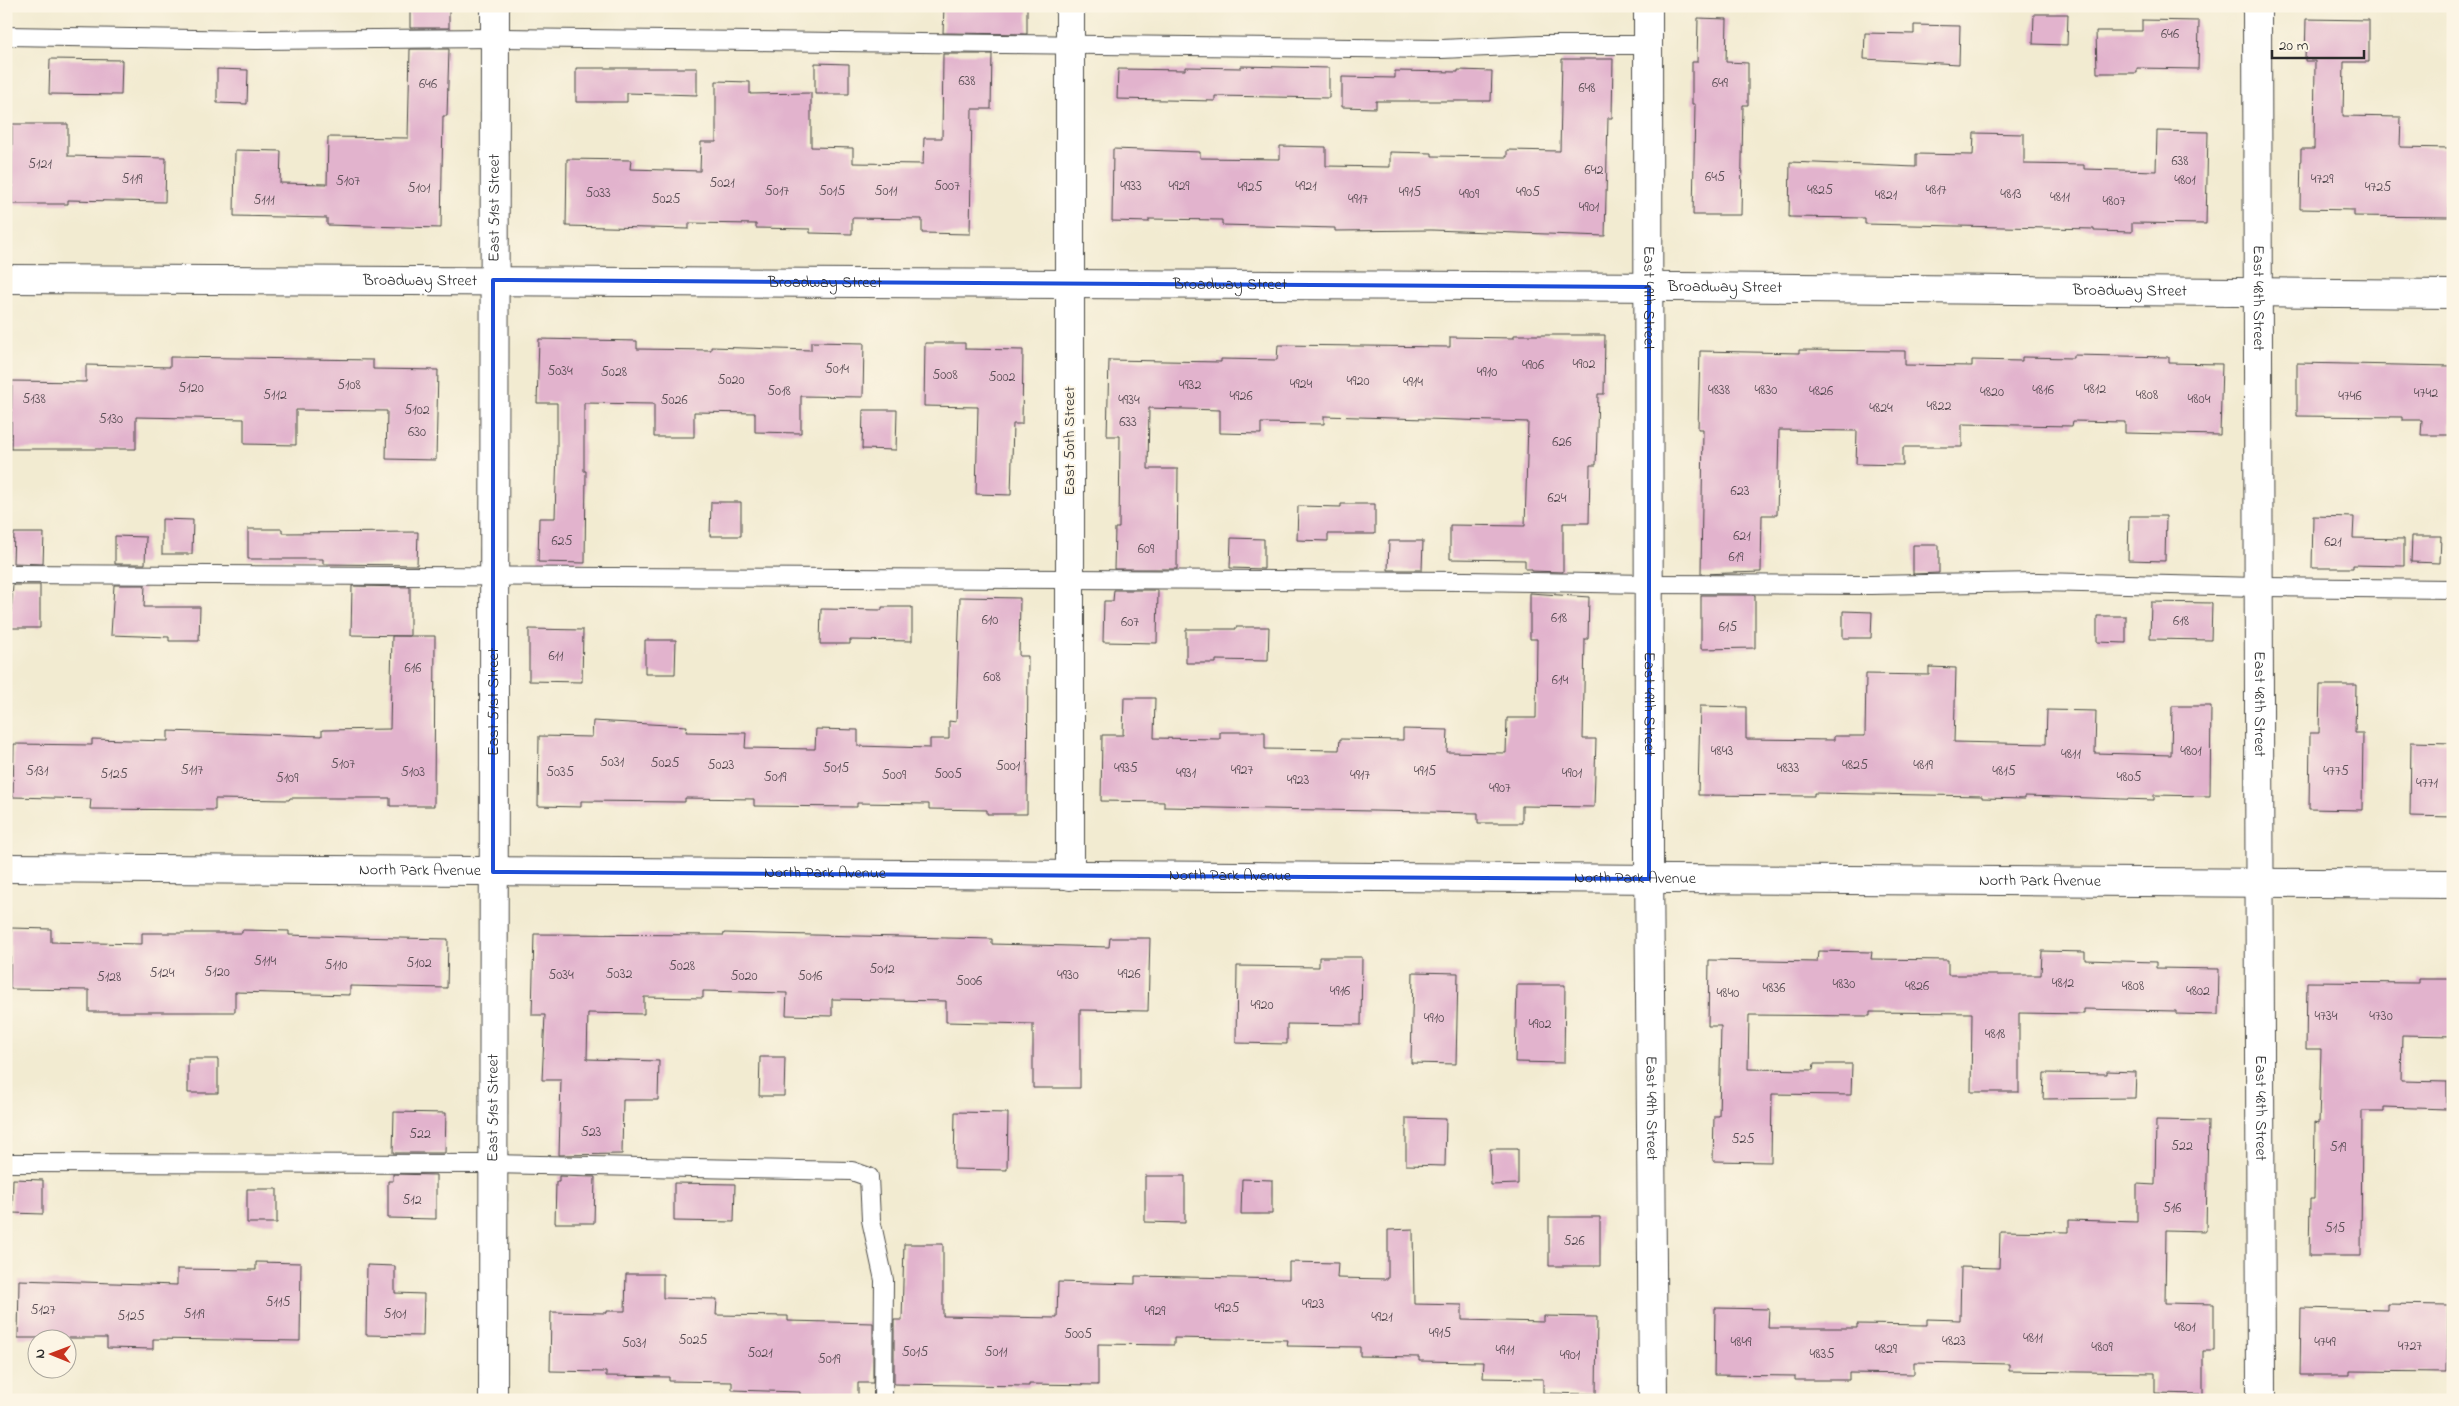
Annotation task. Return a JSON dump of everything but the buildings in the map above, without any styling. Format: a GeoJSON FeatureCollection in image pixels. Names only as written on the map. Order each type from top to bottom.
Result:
{"type":"FeatureCollection","features":[{"type":"Feature","properties":{"kind":"street","name":"East 51st Street"},"geometry":{"type":"LineString","coordinates":[[493,1400],[493,280],[495,6]]}},
{"type":"Feature","properties":{"kind":"street","name":"East 50th Street"},"geometry":{"type":"LineString","coordinates":[[1070,6],[1070,876]]}},
{"type":"Feature","properties":{"kind":"street","name":"East 49th Street"},"geometry":{"type":"LineString","coordinates":[[1648,6],[1649,879],[1653,1400]]}},
{"type":"Feature","properties":{"kind":"street","name":"East 48th Street"},"geometry":{"type":"LineString","coordinates":[[2257,6],[2261,1400]]}},
{"type":"Feature","properties":{"kind":"street","name":"Broadway Street"},"geometry":{"type":"LineString","coordinates":[[6,279],[1070,283],[2453,294]]}},
{"type":"Feature","properties":{"kind":"street","name":"North Park Avenue"},"geometry":{"type":"LineString","coordinates":[[6,868],[2453,884]]}},
{"type":"Feature","properties":{"kind":"lane"},"geometry":{"type":"LineString","coordinates":[[6,36],[256,40],[494,38],[1441,49],[1539,45],[1648,45]]}},
{"type":"Feature","properties":{"kind":"lane"},"geometry":{"type":"LineString","coordinates":[[6,574],[493,578],[1465,581],[1870,585],[2038,582],[2453,589]]}},
{"type":"Feature","properties":{"kind":"lane"},"geometry":{"type":"LineString","coordinates":[[6,1163],[493,1164],[852,1171],[869,1177],[871,1220],[884,1280],[883,1400]]}},
{"type":"Feature","properties":{"kind":"highlighted area"},"geometry":{"type":"Polygon","coordinates":[[[493,280],[1649,287],[1649,879],[493,872],[493,280]]]}}]}
